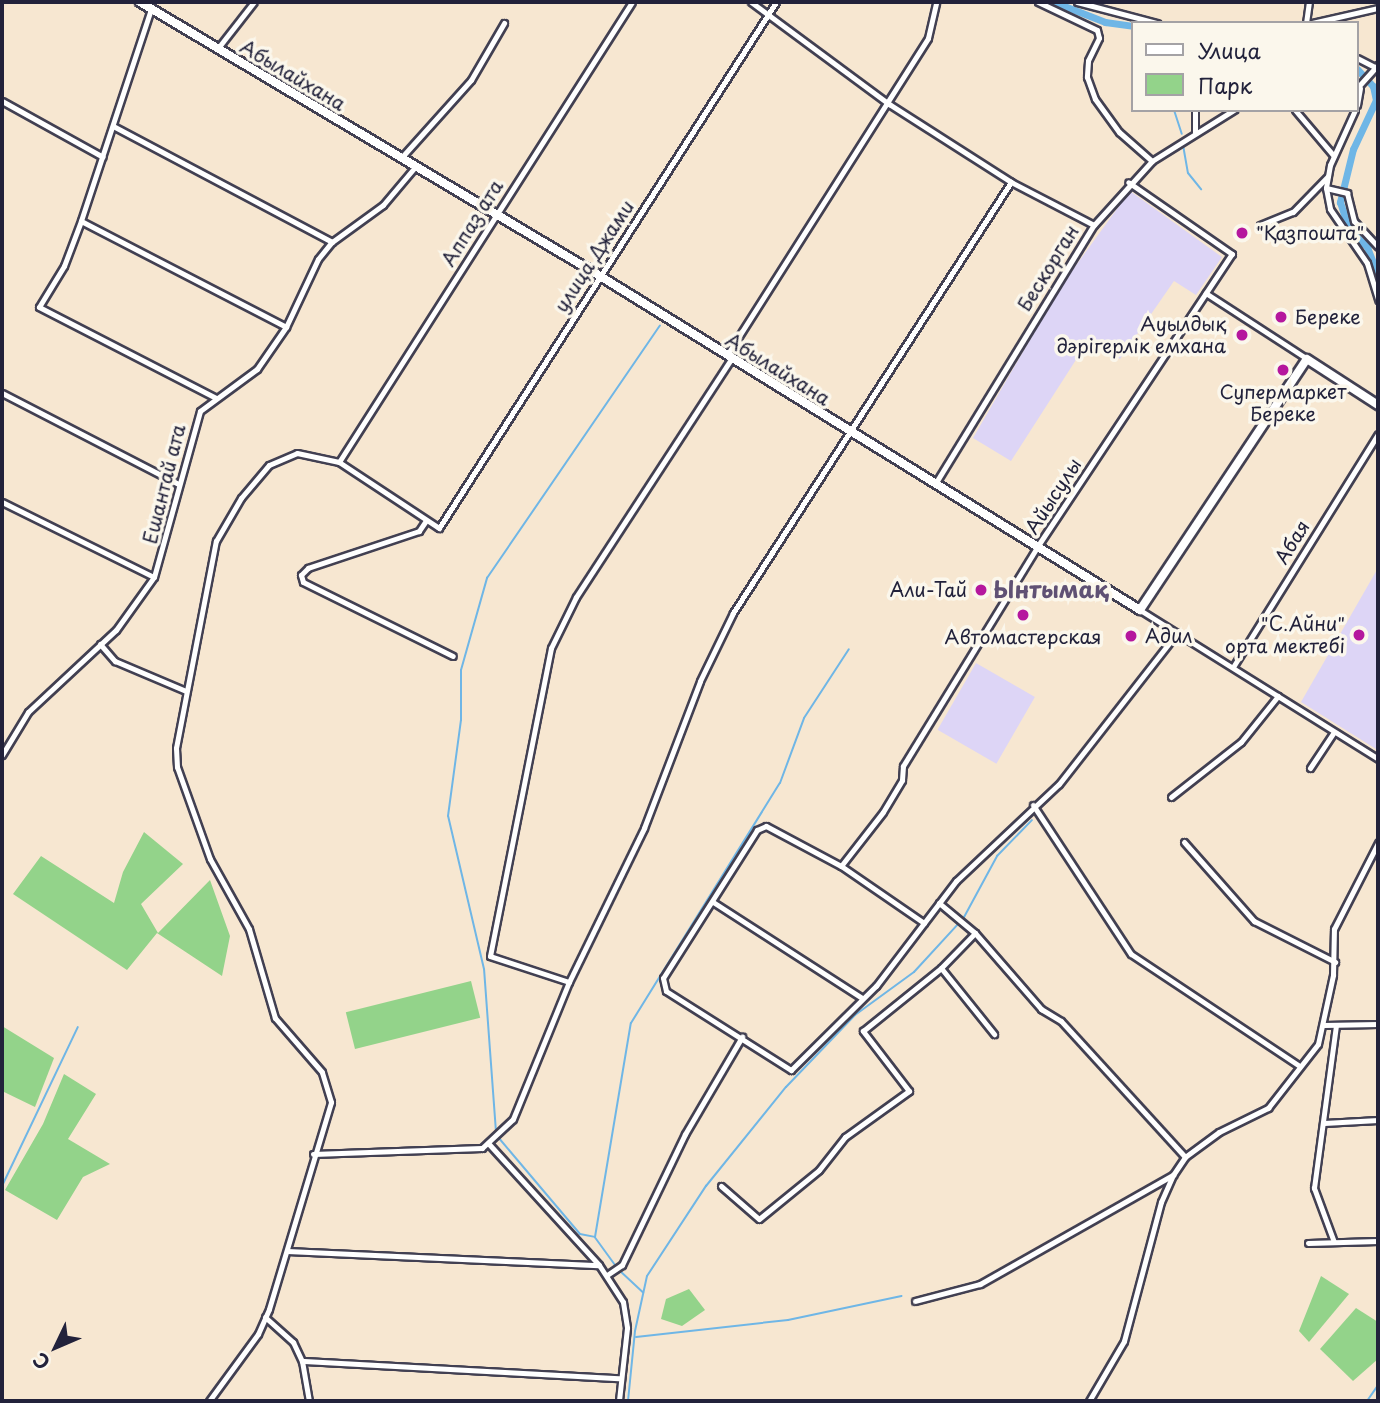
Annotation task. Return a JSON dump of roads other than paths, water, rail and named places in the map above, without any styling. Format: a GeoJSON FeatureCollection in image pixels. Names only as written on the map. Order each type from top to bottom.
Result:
{"type":"FeatureCollection","features":[{"type":"Feature","properties":{"kind":"main road","name":"Абылайхана"},"geometry":{"type":"LineString","coordinates":[[140,2],[600,276],[1140,610]]}},
{"type":"Feature","properties":{"kind":"main road"},"geometry":{"type":"LineString","coordinates":[[1140,610],[1307,359],[1378,405]]}},
{"type":"Feature","properties":{"kind":"street"},"geometry":{"type":"LineString","coordinates":[[218,48],[254,2]]}},
{"type":"Feature","properties":{"kind":"street","name":"Аппаз ата"},"geometry":{"type":"LineString","coordinates":[[340,462],[632,2]]}},
{"type":"Feature","properties":{"kind":"street"},"geometry":{"type":"LineString","coordinates":[[751,2],[889,104],[1011,182],[1094,225]]}},
{"type":"Feature","properties":{"kind":"street","name":"улица Джами"},"geometry":{"type":"LineString","coordinates":[[425,522],[439,528],[776,2]]}},
{"type":"Feature","properties":{"kind":"street"},"geometry":{"type":"LineString","coordinates":[[569,982],[490,956],[551,648],[576,597],[889,104],[928,38],[936,2]]}},
{"type":"Feature","properties":{"kind":"street"},"geometry":{"type":"LineString","coordinates":[[1038,2],[1097,30],[1099,38],[1088,61],[1087,77],[1095,99],[1119,132],[1152,161]]}},
{"type":"Feature","properties":{"kind":"street"},"geometry":{"type":"LineString","coordinates":[[1077,2],[1149,21]]}},
{"type":"Feature","properties":{"kind":"street"},"geometry":{"type":"LineString","coordinates":[[1306,21],[1309,2]]}},
{"type":"Feature","properties":{"kind":"street"},"geometry":{"type":"LineString","coordinates":[[1321,21],[1378,8]]}},
{"type":"Feature","properties":{"kind":"street"},"geometry":{"type":"LineString","coordinates":[[151,9],[81,222],[64,265],[39,307],[216,398]]}},
{"type":"Feature","properties":{"kind":"street"},"geometry":{"type":"LineString","coordinates":[[401,158],[471,80],[504,23]]}},
{"type":"Feature","properties":{"kind":"street"},"geometry":{"type":"LineString","coordinates":[[1359,59],[1376,72],[1359,88]]}},
{"type":"Feature","properties":{"kind":"street"},"geometry":{"type":"LineString","coordinates":[[2,101],[103,157]]}},
{"type":"Feature","properties":{"kind":"street"},"geometry":{"type":"LineString","coordinates":[[1195,112],[1195,132]]}},
{"type":"Feature","properties":{"kind":"street"},"geometry":{"type":"LineString","coordinates":[[1218,112],[1222,117]]}},
{"type":"Feature","properties":{"kind":"street","name":"Бескорган"},"geometry":{"type":"LineString","coordinates":[[935,484],[1094,225],[1128,182],[1152,161],[1231,112]]}},
{"type":"Feature","properties":{"kind":"street"},"geometry":{"type":"LineString","coordinates":[[1297,112],[1334,156]]}},
{"type":"Feature","properties":{"kind":"street"},"geometry":{"type":"LineString","coordinates":[[1354,112],[1334,156],[1326,188],[1330,209],[1367,263],[1378,300]]}},
{"type":"Feature","properties":{"kind":"street"},"geometry":{"type":"LineString","coordinates":[[113,126],[332,242]]}},
{"type":"Feature","properties":{"kind":"street","name":"Ешантай ата"},"geometry":{"type":"LineString","coordinates":[[2,755],[28,712],[100,645],[139,602],[154,577],[200,411],[257,369],[286,327],[303,282],[332,242],[383,205],[415,167]]}},
{"type":"Feature","properties":{"kind":"street"},"geometry":{"type":"LineString","coordinates":[[1260,225],[1293,212],[1328,176]]}},
{"type":"Feature","properties":{"kind":"street"},"geometry":{"type":"LineString","coordinates":[[313,1154],[482,1149],[516,1112],[569,982],[644,828],[716,644],[853,434],[1011,182]]}},
{"type":"Feature","properties":{"kind":"street","name":"Айысулы"},"geometry":{"type":"LineString","coordinates":[[841,866],[889,802],[902,780],[903,766],[1038,547],[1232,254],[1128,182]]}},
{"type":"Feature","properties":{"kind":"street"},"geometry":{"type":"LineString","coordinates":[[1326,188],[1347,193],[1354,221],[1378,247]]}},
{"type":"Feature","properties":{"kind":"street"},"geometry":{"type":"LineString","coordinates":[[81,222],[286,327]]}},
{"type":"Feature","properties":{"kind":"street"},"geometry":{"type":"LineString","coordinates":[[1206,293],[1307,359]]}},
{"type":"Feature","properties":{"kind":"street"},"geometry":{"type":"LineString","coordinates":[[2,393],[178,484]]}},
{"type":"Feature","properties":{"kind":"street","name":"Абая"},"geometry":{"type":"LineString","coordinates":[[1233,667],[1378,433]]}},
{"type":"Feature","properties":{"kind":"street"},"geometry":{"type":"LineString","coordinates":[[209,1401],[265,1317],[331,1102],[322,1072],[275,1018],[240,906],[210,859],[188,805],[177,748],[216,541],[241,498],[284,455],[298,453],[340,462],[425,522],[419,531],[308,568],[301,575],[303,582],[453,656]]}},
{"type":"Feature","properties":{"kind":"street"},"geometry":{"type":"LineString","coordinates":[[2,502],[154,577]]}},
{"type":"Feature","properties":{"kind":"street"},"geometry":{"type":"LineString","coordinates":[[1140,610],[1378,759]]}},
{"type":"Feature","properties":{"kind":"street"},"geometry":{"type":"LineString","coordinates":[[924,923],[841,866],[766,826],[757,830],[663,978],[666,991],[791,1070],[876,986],[924,923],[939,903],[1033,805],[1059,783],[1177,633]]}},
{"type":"Feature","properties":{"kind":"street"},"geometry":{"type":"LineString","coordinates":[[100,645],[116,661],[187,691]]}},
{"type":"Feature","properties":{"kind":"street"},"geometry":{"type":"LineString","coordinates":[[1171,797],[1241,742],[1278,696]]}},
{"type":"Feature","properties":{"kind":"street"},"geometry":{"type":"LineString","coordinates":[[1310,768],[1334,732]]}},
{"type":"Feature","properties":{"kind":"street"},"geometry":{"type":"LineString","coordinates":[[1033,805],[1131,954],[1298,1065]]}},
{"type":"Feature","properties":{"kind":"street"},"geometry":{"type":"LineString","coordinates":[[1184,842],[1254,921],[1335,962]]}},
{"type":"Feature","properties":{"kind":"street"},"geometry":{"type":"LineString","coordinates":[[1089,1401],[1124,1341],[1161,1202],[1173,1175],[1185,1157],[1219,1132],[1268,1108],[1298,1065],[1318,1044],[1324,1026],[1335,962],[1334,929],[1378,842]]}},
{"type":"Feature","properties":{"kind":"street"},"geometry":{"type":"LineString","coordinates":[[713,902],[862,998]]}},
{"type":"Feature","properties":{"kind":"street"},"geometry":{"type":"LineString","coordinates":[[939,903],[975,933],[1041,1009],[1061,1021],[1185,1157]]}},
{"type":"Feature","properties":{"kind":"street"},"geometry":{"type":"LineString","coordinates":[[721,1186],[759,1219],[819,1170],[845,1138],[909,1091],[863,1031],[942,968],[975,933]]}},
{"type":"Feature","properties":{"kind":"street"},"geometry":{"type":"LineString","coordinates":[[942,968],[994,1034]]}},
{"type":"Feature","properties":{"kind":"street"},"geometry":{"type":"LineString","coordinates":[[1324,1026],[1378,1024]]}},
{"type":"Feature","properties":{"kind":"street"},"geometry":{"type":"LineString","coordinates":[[1334,1242],[1314,1188],[1336,1025]]}},
{"type":"Feature","properties":{"kind":"street"},"geometry":{"type":"LineString","coordinates":[[607,1275],[622,1265],[685,1134],[742,1037]]}},
{"type":"Feature","properties":{"kind":"street"},"geometry":{"type":"LineString","coordinates":[[1324,1123],[1378,1120]]}},
{"type":"Feature","properties":{"kind":"street"},"geometry":{"type":"LineString","coordinates":[[488,1143],[607,1275],[626,1315],[619,1401]]}},
{"type":"Feature","properties":{"kind":"street"},"geometry":{"type":"LineString","coordinates":[[915,1301],[980,1284],[1173,1175]]}},
{"type":"Feature","properties":{"kind":"street"},"geometry":{"type":"LineString","coordinates":[[1308,1243],[1378,1241]]}},
{"type":"Feature","properties":{"kind":"street"},"geometry":{"type":"LineString","coordinates":[[287,1251],[599,1265]]}},
{"type":"Feature","properties":{"kind":"street"},"geometry":{"type":"LineString","coordinates":[[265,1317],[293,1342],[302,1361],[309,1401]]}},
{"type":"Feature","properties":{"kind":"street"},"geometry":{"type":"LineString","coordinates":[[302,1361],[621,1378]]}},
{"type":"Feature","properties":{"kind":"waterway"},"geometry":{"type":"LineString","coordinates":[[1054,2],[1105,22],[1132,26]]}},
{"type":"Feature","properties":{"kind":"waterway"},"geometry":{"type":"LineString","coordinates":[[1359,71],[1373,86],[1376,100],[1353,149],[1340,202],[1349,230],[1367,247],[1378,276]]}},
{"type":"Feature","properties":{"kind":"waterway"},"geometry":{"type":"LineString","coordinates":[[1175,112],[1182,134]]}},
{"type":"Feature","properties":{"kind":"waterway"},"geometry":{"type":"LineString","coordinates":[[1183,145],[1188,173],[1201,189]]}},
{"type":"Feature","properties":{"kind":"waterway"},"geometry":{"type":"LineString","coordinates":[[496,1132],[484,969],[448,816],[461,720],[461,670],[487,578],[660,325]]}},
{"type":"Feature","properties":{"kind":"waterway"},"geometry":{"type":"LineString","coordinates":[[615,1265],[595,1237],[631,1023],[780,783],[804,718],[849,649]]}},
{"type":"Feature","properties":{"kind":"waterway"},"geometry":{"type":"LineString","coordinates":[[963,919],[997,856],[1032,820]]}},
{"type":"Feature","properties":{"kind":"waterway"},"geometry":{"type":"LineString","coordinates":[[628,1401],[635,1331],[647,1276],[706,1186],[786,1087],[855,1015],[914,972],[959,923]]}},
{"type":"Feature","properties":{"kind":"waterway"},"geometry":{"type":"LineString","coordinates":[[2,1186],[78,1027]]}},
{"type":"Feature","properties":{"kind":"waterway"},"geometry":{"type":"LineString","coordinates":[[498,1137],[580,1234],[595,1237]]}},
{"type":"Feature","properties":{"kind":"waterway"},"geometry":{"type":"LineString","coordinates":[[619,1270],[643,1292]]}},
{"type":"Feature","properties":{"kind":"waterway"},"geometry":{"type":"LineString","coordinates":[[636,1337],[788,1320],[902,1296]]}},
{"type":"Feature","properties":{"kind":"waterway"},"geometry":{"type":"LineString","coordinates":[[1367,1401],[1378,1385]]}},
{"type":"Feature","properties":{"kind":"place","name":"\"Қазпошта\""},"geometry":{"type":"Point","coordinates":[1242,233]}},
{"type":"Feature","properties":{"kind":"place","name":"Береке"},"geometry":{"type":"Point","coordinates":[1281,317]}},
{"type":"Feature","properties":{"kind":"place","name":"Ауылдық дәрігерлік емхана"},"geometry":{"type":"Point","coordinates":[1242,335]}},
{"type":"Feature","properties":{"kind":"place","name":"Супермаркет Береке"},"geometry":{"type":"Point","coordinates":[1283,370]}},
{"type":"Feature","properties":{"kind":"place","name":"Али-Тай"},"geometry":{"type":"Point","coordinates":[981,590]}},
{"type":"Feature","properties":{"kind":"place","name":"Автомастерская"},"geometry":{"type":"Point","coordinates":[1023,615]}},
{"type":"Feature","properties":{"kind":"place","name":"\"С.Айни\" орта мектебі"},"geometry":{"type":"Point","coordinates":[1359,635]}},
{"type":"Feature","properties":{"kind":"place","name":"Адил"},"geometry":{"type":"Point","coordinates":[1131,636]}},
{"type":"Feature","properties":{"kind":"district","name":"Ынтымақ"},"geometry":{"type":"Point","coordinates":[1051,589]}}]}
